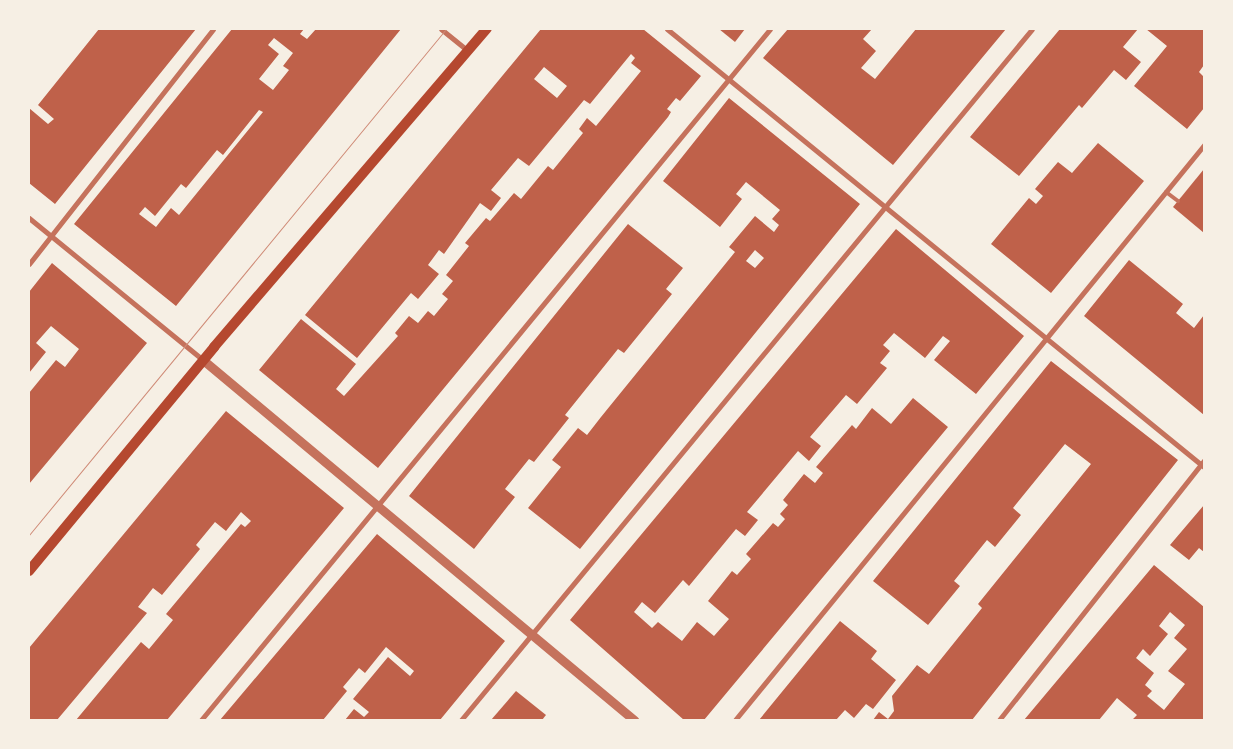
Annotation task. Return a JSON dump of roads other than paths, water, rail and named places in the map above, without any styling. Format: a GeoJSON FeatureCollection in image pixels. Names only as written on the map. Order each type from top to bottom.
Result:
{"type":"FeatureCollection","features":[{"type":"Feature","properties":{"kind":"main road"},"geometry":{"type":"LineString","coordinates":[[29,571],[203,360],[487,29]]}},
{"type":"Feature","properties":{"kind":"street"},"geometry":{"type":"LineString","coordinates":[[29,264],[213,29]]}},
{"type":"Feature","properties":{"kind":"street"},"geometry":{"type":"LineString","coordinates":[[440,29],[468,51]]}},
{"type":"Feature","properties":{"kind":"street"},"geometry":{"type":"LineString","coordinates":[[667,29],[1045,339],[1203,463],[999,720]]}},
{"type":"Feature","properties":{"kind":"street"},"geometry":{"type":"LineString","coordinates":[[201,720],[770,29]]}},
{"type":"Feature","properties":{"kind":"street"},"geometry":{"type":"LineString","coordinates":[[461,720],[1032,29]]}},
{"type":"Feature","properties":{"kind":"street"},"geometry":{"type":"LineString","coordinates":[[735,720],[1204,145]]}},
{"type":"Feature","properties":{"kind":"street"},"geometry":{"type":"LineString","coordinates":[[29,218],[203,360],[634,720]]}},
{"type":"Feature","properties":{"kind":"lane"},"geometry":{"type":"LineString","coordinates":[[1166,192],[1178,201]]}},
{"type":"Feature","properties":{"kind":"tram line"},"geometry":{"type":"LineString","coordinates":[[29,535],[446,29]]}}]}
